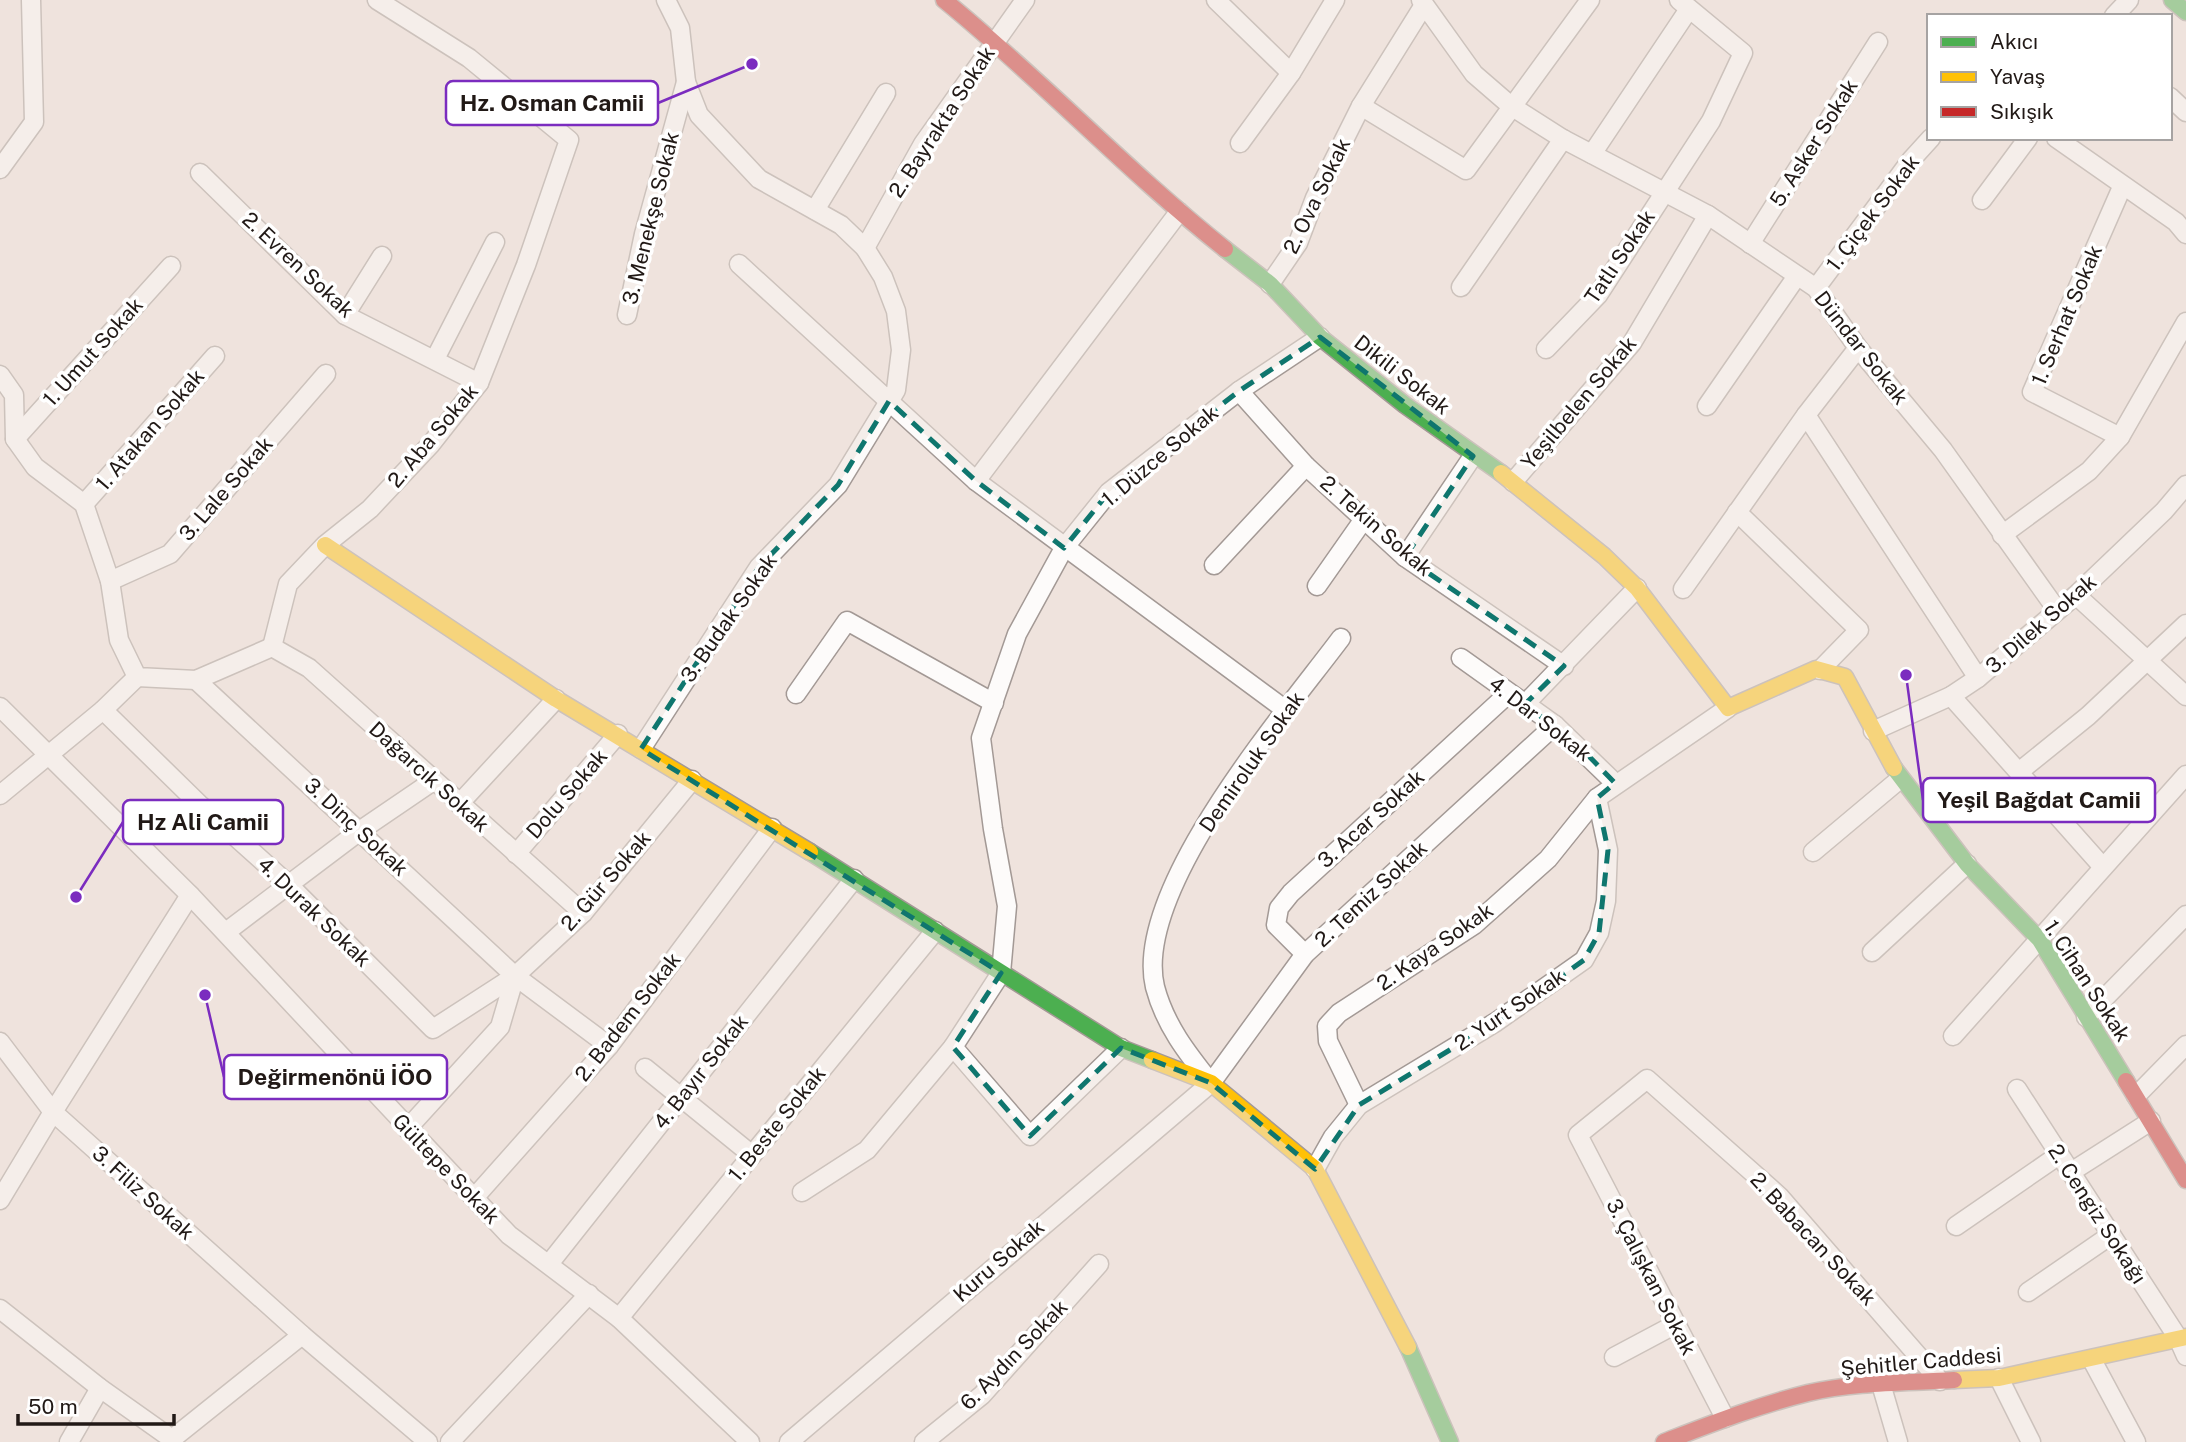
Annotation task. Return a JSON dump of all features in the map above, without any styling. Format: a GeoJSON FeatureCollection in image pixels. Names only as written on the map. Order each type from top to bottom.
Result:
{"type":"FeatureCollection","features":[{"type":"Feature","properties":{"kind":"street"},"geometry":{"type":"LineString","coordinates":[[0,169],[34,122],[31,0]]}},
{"type":"Feature","properties":{"kind":"street","name":"2. Aba Sokak"},"geometry":{"type":"LineString","coordinates":[[272,647],[288,584],[325,545],[370,509],[431,444],[480,383],[526,265],[569,140],[469,58],[377,0]]}},
{"type":"Feature","properties":{"kind":"street"},"geometry":{"type":"LineString","coordinates":[[666,0],[680,28],[686,82],[699,115],[759,179],[841,225],[865,248],[883,278],[896,311],[901,350],[893,395]]}},
{"type":"Feature","properties":{"kind":"street","name":"Dikili Sokak"},"geometry":{"type":"LineString","coordinates":[[944,0],[994,41],[1179,212],[1270,284],[1320,337],[1473,456],[1513,482],[1604,556],[1637,588],[1728,708]]}},
{"type":"Feature","properties":{"kind":"street","name":"2. Bayrakta Sokak"},"geometry":{"type":"LineString","coordinates":[[865,248],[923,144],[1024,0]]}},
{"type":"Feature","properties":{"kind":"street"},"geometry":{"type":"LineString","coordinates":[[1216,0],[1291,73]]}},
{"type":"Feature","properties":{"kind":"street"},"geometry":{"type":"LineString","coordinates":[[1240,143],[1291,73],[1335,0]]}},
{"type":"Feature","properties":{"kind":"street"},"geometry":{"type":"LineString","coordinates":[[1361,106],[1466,170],[1590,0]]}},
{"type":"Feature","properties":{"kind":"street"},"geometry":{"type":"LineString","coordinates":[[2116,14],[2129,0]]}},
{"type":"Feature","properties":{"kind":"street"},"geometry":{"type":"LineString","coordinates":[[2172,0],[2186,12]]}},
{"type":"Feature","properties":{"kind":"street","name":"Dündar Sokak"},"geometry":{"type":"LineString","coordinates":[[1422,2],[1474,74],[1511,106],[1563,139],[1709,215],[1816,288],[1858,348],[1943,450],[2057,610]]}},
{"type":"Feature","properties":{"kind":"street","name":"2. Ova Sokak"},"geometry":{"type":"LineString","coordinates":[[1270,284],[1298,243],[1315,198],[1361,106],[1422,2]]}},
{"type":"Feature","properties":{"kind":"street"},"geometry":{"type":"LineString","coordinates":[[1592,154],[1684,4]]}},
{"type":"Feature","properties":{"kind":"street","name":"Tatlı Sokak"},"geometry":{"type":"LineString","coordinates":[[1546,349],[1598,295],[1711,121],[1743,53],[1684,4]]}},
{"type":"Feature","properties":{"kind":"street","name":"5. Asker Sokak"},"geometry":{"type":"LineString","coordinates":[[1750,244],[1878,42]]}},
{"type":"Feature","properties":{"kind":"street","name":"3. Menekşe Sokak"},"geometry":{"type":"LineString","coordinates":[[627,315],[644,234],[686,82]]}},
{"type":"Feature","properties":{"kind":"street"},"geometry":{"type":"LineString","coordinates":[[815,210],[886,93]]}},
{"type":"Feature","properties":{"kind":"street"},"geometry":{"type":"LineString","coordinates":[[2172,99],[2186,112]]}},
{"type":"Feature","properties":{"kind":"street"},"geometry":{"type":"LineString","coordinates":[[1461,287],[1563,139]]}},
{"type":"Feature","properties":{"kind":"street","name":"1. Çiçek Sokak"},"geometry":{"type":"LineString","coordinates":[[1816,288],[1911,160],[1929,140]]}},
{"type":"Feature","properties":{"kind":"street"},"geometry":{"type":"LineString","coordinates":[[1982,200],[2027,140]]}},
{"type":"Feature","properties":{"kind":"street"},"geometry":{"type":"LineString","coordinates":[[2059,140],[2122,187],[2183,222]]}},
{"type":"Feature","properties":{"kind":"street","name":"2. Evren Sokak"},"geometry":{"type":"LineString","coordinates":[[200,173],[345,315],[480,383]]}},
{"type":"Feature","properties":{"kind":"street","name":"1. Serhat Sokak"},"geometry":{"type":"LineString","coordinates":[[2120,437],[2032,392],[2122,187]]}},
{"type":"Feature","properties":{"kind":"street"},"geometry":{"type":"LineString","coordinates":[[976,481],[1179,212]]}},
{"type":"Feature","properties":{"kind":"street","name":"Yeşilbelen Sokak"},"geometry":{"type":"LineString","coordinates":[[1513,482],[1632,343],[1709,215]]}},
{"type":"Feature","properties":{"kind":"street"},"geometry":{"type":"LineString","coordinates":[[435,359],[495,242]]}},
{"type":"Feature","properties":{"kind":"street"},"geometry":{"type":"LineString","coordinates":[[345,315],[382,256]]}},
{"type":"Feature","properties":{"kind":"street"},"geometry":{"type":"LineString","coordinates":[[739,264],[893,395],[976,481],[1287,711]]}},
{"type":"Feature","properties":{"kind":"street","name":"1. Umut Sokak"},"geometry":{"type":"LineString","coordinates":[[15,439],[172,265]]}},
{"type":"Feature","properties":{"kind":"street"},"geometry":{"type":"LineString","coordinates":[[1707,406],[1797,276]]}},
{"type":"Feature","properties":{"kind":"street"},"geometry":{"type":"LineString","coordinates":[[2002,535],[2089,471],[2120,437],[2186,322]]}},
{"type":"Feature","properties":{"kind":"street","name":"1. Düzce Sokak"},"geometry":{"type":"LineString","coordinates":[[1001,973],[1007,906],[981,738],[1017,634],[1064,548],[1109,492],[1239,391],[1320,337]]}},
{"type":"Feature","properties":{"kind":"street"},"geometry":{"type":"LineString","coordinates":[[1683,589],[1806,415],[1858,348]]}},
{"type":"Feature","properties":{"kind":"street","name":"1. Atakan Sokak"},"geometry":{"type":"LineString","coordinates":[[84,504],[215,356]]}},
{"type":"Feature","properties":{"kind":"street","name":"3. Lale Sokak"},"geometry":{"type":"LineString","coordinates":[[110,581],[170,554],[326,374]]}},
{"type":"Feature","properties":{"kind":"street"},"geometry":{"type":"LineString","coordinates":[[0,375],[14,395],[15,439],[36,467],[84,504],[110,581],[119,640],[137,677]]}},
{"type":"Feature","properties":{"kind":"street","name":"2. Tekin Sokak"},"geometry":{"type":"LineString","coordinates":[[1239,391],[1306,466],[1405,557],[1564,666]]}},
{"type":"Feature","properties":{"kind":"street","name":"3. Budak Sokak"},"geometry":{"type":"LineString","coordinates":[[641,749],[759,567],[838,485],[893,395]]}},
{"type":"Feature","properties":{"kind":"street"},"geometry":{"type":"LineString","coordinates":[[1806,415],[1978,678]]}},
{"type":"Feature","properties":{"kind":"street"},"geometry":{"type":"LineString","coordinates":[[1405,557],[1473,456]]}},
{"type":"Feature","properties":{"kind":"street"},"geometry":{"type":"LineString","coordinates":[[1214,565],[1306,466]]}},
{"type":"Feature","properties":{"kind":"street","name":"3. Dilek Sokak"},"geometry":{"type":"LineString","coordinates":[[1873,732],[1951,696],[1978,678],[2076,595],[2164,511],[2186,485]]}},
{"type":"Feature","properties":{"kind":"street"},"geometry":{"type":"LineString","coordinates":[[1597,798],[1615,783],[1728,708],[1820,670],[1859,629],[1737,512]]}},
{"type":"Feature","properties":{"kind":"street"},"geometry":{"type":"LineString","coordinates":[[1317,586],[1364,519]]}},
{"type":"Feature","properties":{"kind":"street"},"geometry":{"type":"LineString","coordinates":[[325,545],[556,699],[772,828],[1121,1048],[1211,1083],[1315,1169],[1384,1297],[1432,1396],[1450,1442]]}},
{"type":"Feature","properties":{"kind":"street"},"geometry":{"type":"LineString","coordinates":[[1525,704],[1637,588]]}},
{"type":"Feature","properties":{"kind":"street"},"geometry":{"type":"LineString","coordinates":[[2076,595],[2186,696]]}},
{"type":"Feature","properties":{"kind":"street"},"geometry":{"type":"LineString","coordinates":[[796,694],[847,621],[994,703]]}},
{"type":"Feature","properties":{"kind":"street"},"geometry":{"type":"LineString","coordinates":[[2020,771],[2088,716],[2186,624]]}},
{"type":"Feature","properties":{"kind":"street","name":"Demiroluk Sokak"},"geometry":{"type":"LineString","coordinates":[[1211,1083],[1174,1036],[1155,985],[1156,941],[1177,874],[1220,799],[1341,638]]}},
{"type":"Feature","properties":{"kind":"street"},"geometry":{"type":"LineString","coordinates":[[0,795],[103,710],[137,677],[196,680],[272,647]]}},
{"type":"Feature","properties":{"kind":"street","name":"Dağarcık Sokak"},"geometry":{"type":"LineString","coordinates":[[272,647],[309,668],[583,913]]}},
{"type":"Feature","properties":{"kind":"street","name":"4. Dar Sokak"},"geometry":{"type":"LineString","coordinates":[[1461,658],[1555,725],[1615,783]]}},
{"type":"Feature","properties":{"kind":"street","name":"1. Cihan Sokak"},"geometry":{"type":"LineString","coordinates":[[1820,670],[1844,677],[1900,779],[1967,864],[2040,940],[2186,1180]]}},
{"type":"Feature","properties":{"kind":"street","name":"3. Dinç Sokak"},"geometry":{"type":"LineString","coordinates":[[196,680],[515,976],[609,1046]]}},
{"type":"Feature","properties":{"kind":"street","name":"3. Acar Sokak"},"geometry":{"type":"LineString","coordinates":[[1305,954],[1276,925],[1279,908],[1291,893],[1509,693]]}},
{"type":"Feature","properties":{"kind":"street"},"geometry":{"type":"LineString","coordinates":[[1951,696],[2102,866]]}},
{"type":"Feature","properties":{"kind":"street"},"geometry":{"type":"LineString","coordinates":[[459,804],[556,699]]}},
{"type":"Feature","properties":{"kind":"street","name":"4. Durak Sokak"},"geometry":{"type":"LineString","coordinates":[[103,710],[199,804],[288,884],[433,1029]]}},
{"type":"Feature","properties":{"kind":"street","name":"Gültepe Sokak"},"geometry":{"type":"LineString","coordinates":[[2,713],[47,754],[226,932],[407,1129],[509,1235],[619,1318],[750,1442]]}},
{"type":"Feature","properties":{"kind":"street","name":"2. Temiz Sokak"},"geometry":{"type":"LineString","coordinates":[[1211,1083],[1305,954],[1555,725]]}},
{"type":"Feature","properties":{"kind":"street","name":"Dolu Sokak"},"geometry":{"type":"LineString","coordinates":[[516,854],[618,734]]}},
{"type":"Feature","properties":{"kind":"street"},"geometry":{"type":"LineString","coordinates":[[1954,1037],[2102,866],[2186,775]]}},
{"type":"Feature","properties":{"kind":"street"},"geometry":{"type":"LineString","coordinates":[[1813,852],[1900,779]]}},
{"type":"Feature","properties":{"kind":"street","name":"2. Gür Sokak"},"geometry":{"type":"LineString","coordinates":[[433,1029],[515,976],[583,913],[692,780]]}},
{"type":"Feature","properties":{"kind":"street"},"geometry":{"type":"LineString","coordinates":[[226,932],[360,830],[433,781]]}},
{"type":"Feature","properties":{"kind":"street","name":"2. Yurt Sokak"},"geometry":{"type":"LineString","coordinates":[[1315,1169],[1333,1137],[1359,1105],[1496,1022],[1584,960],[1599,933],[1606,901],[1608,850],[1597,798]]}},
{"type":"Feature","properties":{"kind":"street","name":"2. Kaya Sokak"},"geometry":{"type":"LineString","coordinates":[[1359,1105],[1328,1041],[1327,1026],[1339,1013],[1474,925],[1548,859],[1597,798]]}},
{"type":"Feature","properties":{"kind":"street","name":"2. Badem Sokak"},"geometry":{"type":"LineString","coordinates":[[474,1198],[609,1046],[772,828]]}},
{"type":"Feature","properties":{"kind":"street"},"geometry":{"type":"LineString","coordinates":[[1872,952],[1967,864]]}},
{"type":"Feature","properties":{"kind":"street","name":"4. Bayır Sokak"},"geometry":{"type":"LineString","coordinates":[[549,1264],[854,879]]}},
{"type":"Feature","properties":{"kind":"street"},"geometry":{"type":"LineString","coordinates":[[0,1200],[190,895]]}},
{"type":"Feature","properties":{"kind":"street"},"geometry":{"type":"LineString","coordinates":[[2085,1017],[2186,915]]}},
{"type":"Feature","properties":{"kind":"street","name":"1. Beste Sokak"},"geometry":{"type":"LineString","coordinates":[[619,1318],[935,931]]}},
{"type":"Feature","properties":{"kind":"street"},"geometry":{"type":"LineString","coordinates":[[802,1192],[867,1150],[953,1047],[1001,973]]}},
{"type":"Feature","properties":{"kind":"street"},"geometry":{"type":"LineString","coordinates":[[407,1129],[500,1027],[515,976]]}},
{"type":"Feature","properties":{"kind":"street","name":"3. Filiz Sokak"},"geometry":{"type":"LineString","coordinates":[[0,1042],[53,1112],[302,1335],[428,1442]]}},
{"type":"Feature","properties":{"kind":"street"},"geometry":{"type":"LineString","coordinates":[[2136,1096],[2186,1045]]}},
{"type":"Feature","properties":{"kind":"street"},"geometry":{"type":"LineString","coordinates":[[953,1047],[1030,1136],[1121,1048]]}},
{"type":"Feature","properties":{"kind":"street"},"geometry":{"type":"LineString","coordinates":[[645,1068],[752,1155]]}},
{"type":"Feature","properties":{"kind":"street","name":"2. Babacan Sokak"},"geometry":{"type":"LineString","coordinates":[[1578,1135],[1647,1079],[1779,1196],[1940,1381]]}},
{"type":"Feature","properties":{"kind":"street","name":"Kuru Sokak"},"geometry":{"type":"LineString","coordinates":[[789,1442],[1211,1083]]}},
{"type":"Feature","properties":{"kind":"street","name":"2. Cengiz Sokağı"},"geometry":{"type":"LineString","coordinates":[[2017,1089],[2111,1235],[2182,1337],[2186,1356]]}},
{"type":"Feature","properties":{"kind":"street"},"geometry":{"type":"LineString","coordinates":[[2071,1172],[2151,1121]]}},
{"type":"Feature","properties":{"kind":"street","name":"3. Çalışkan Sokak"},"geometry":{"type":"LineString","coordinates":[[1578,1135],[1724,1418]]}},
{"type":"Feature","properties":{"kind":"street"},"geometry":{"type":"LineString","coordinates":[[1956,1226],[2059,1155]]}},
{"type":"Feature","properties":{"kind":"street"},"geometry":{"type":"LineString","coordinates":[[2028,1292],[2111,1235]]}},
{"type":"Feature","properties":{"kind":"street","name":"6. Aydın Sokak"},"geometry":{"type":"LineString","coordinates":[[924,1442],[982,1395],[1099,1264]]}},
{"type":"Feature","properties":{"kind":"street"},"geometry":{"type":"LineString","coordinates":[[450,1442],[589,1294]]}},
{"type":"Feature","properties":{"kind":"street"},"geometry":{"type":"LineString","coordinates":[[0,1309],[100,1388],[172,1438],[302,1335]]}},
{"type":"Feature","properties":{"kind":"street"},"geometry":{"type":"LineString","coordinates":[[1614,1357],[1676,1324]]}},
{"type":"Feature","properties":{"kind":"street","name":"Şehitler Caddesi"},"geometry":{"type":"LineString","coordinates":[[1664,1442],[1724,1418],[1809,1393],[1881,1384],[1999,1378],[2092,1360],[2182,1337]]}},
{"type":"Feature","properties":{"kind":"street"},"geometry":{"type":"LineString","coordinates":[[2092,1360],[2136,1442]]}},
{"type":"Feature","properties":{"kind":"street"},"geometry":{"type":"LineString","coordinates":[[1999,1378],[2032,1442]]}},
{"type":"Feature","properties":{"kind":"street"},"geometry":{"type":"LineString","coordinates":[[1881,1384],[1898,1442]]}},
{"type":"Feature","properties":{"kind":"street"},"geometry":{"type":"LineString","coordinates":[[69,1442],[100,1388]]}},
{"type":"Feature","properties":{"kind":"highlighted area"},"geometry":{"type":"Polygon","coordinates":[[[1320,337],[1473,456],[1405,557],[1564,666],[1525,704],[1581,748],[1615,783],[1597,798],[1608,850],[1599,933],[1584,960],[1496,1022],[1359,1105],[1315,1169],[1211,1083],[1121,1048],[1030,1136],[953,1047],[1001,973],[641,749],[759,567],[838,485],[889,401],[976,481],[1064,548],[1109,492],[1239,391],[1320,337]]]}},
{"type":"Feature","properties":{"kind":"traffic: fast"},"geometry":{"type":"LineString","coordinates":[[2172,0],[2186,12]]}},
{"type":"Feature","properties":{"kind":"traffic: fast"},"geometry":{"type":"LineString","coordinates":[[1225,249],[1270,284],[1320,337],[1405,405],[1501,473]]}},
{"type":"Feature","properties":{"kind":"traffic: fast"},"geometry":{"type":"LineString","coordinates":[[1894,768],[1967,864],[2040,940],[2126,1081]]}},
{"type":"Feature","properties":{"kind":"traffic: fast"},"geometry":{"type":"LineString","coordinates":[[810,852],[1121,1048],[1152,1060]]}},
{"type":"Feature","properties":{"kind":"traffic: fast"},"geometry":{"type":"LineString","coordinates":[[1408,1347],[1450,1442]]}},
{"type":"Feature","properties":{"kind":"traffic: slow"},"geometry":{"type":"LineString","coordinates":[[1501,473],[1604,556],[1637,588],[1728,708],[1816,669],[1845,677],[1894,768]]}},
{"type":"Feature","properties":{"kind":"traffic: slow"},"geometry":{"type":"LineString","coordinates":[[325,545],[556,699],[810,852]]}},
{"type":"Feature","properties":{"kind":"traffic: slow"},"geometry":{"type":"LineString","coordinates":[[1152,1060],[1211,1083],[1315,1169],[1408,1347]]}},
{"type":"Feature","properties":{"kind":"traffic: slow"},"geometry":{"type":"LineString","coordinates":[[1954,1380],[1999,1378],[2186,1337]]}},
{"type":"Feature","properties":{"kind":"traffic: jam"},"geometry":{"type":"LineString","coordinates":[[944,0],[1225,249]]}},
{"type":"Feature","properties":{"kind":"traffic: jam"},"geometry":{"type":"LineString","coordinates":[[2126,1081],[2186,1180]]}},
{"type":"Feature","properties":{"kind":"traffic: jam"},"geometry":{"type":"LineString","coordinates":[[1664,1442],[1753,1409],[1826,1389],[1954,1380]]}},
{"type":"Feature","properties":{"kind":"place","name":"Hz. Osman Camii"},"geometry":{"type":"Point","coordinates":[752,64]}},
{"type":"Feature","properties":{"kind":"place","name":"Yeşil Bağdat Camii"},"geometry":{"type":"Point","coordinates":[1906,675]}},
{"type":"Feature","properties":{"kind":"place","name":"Hz Ali Camii"},"geometry":{"type":"Point","coordinates":[76,897]}},
{"type":"Feature","properties":{"kind":"place","name":"Değirmenönü İÖO"},"geometry":{"type":"Point","coordinates":[205,995]}}]}
